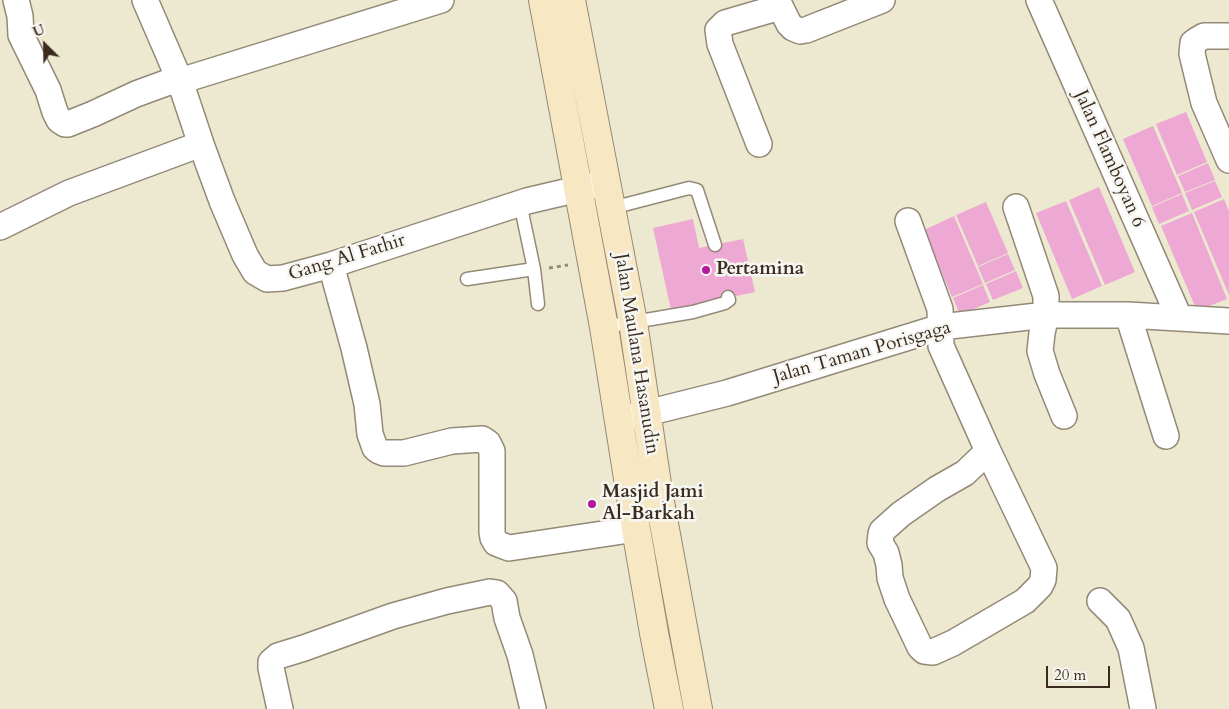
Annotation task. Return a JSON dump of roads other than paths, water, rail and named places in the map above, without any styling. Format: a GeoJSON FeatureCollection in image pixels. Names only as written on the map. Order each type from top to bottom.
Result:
{"type":"FeatureCollection","features":[{"type":"Feature","properties":{"kind":"street"},"geometry":{"type":"LineString","coordinates":[[16,0],[20,16],[21,35],[48,90],[59,120],[62,123],[68,124],[166,83],[180,81],[441,0]]}},
{"type":"Feature","properties":{"kind":"street","name":"Gang Al Fathir"},"geometry":{"type":"LineString","coordinates":[[145,0],[180,81],[222,201],[245,255],[255,272],[267,279],[283,278],[331,265],[524,202],[573,199],[606,181]]}},
{"type":"Feature","properties":{"kind":"street"},"geometry":{"type":"LineString","coordinates":[[759,144],[720,44],[718,30],[725,23],[778,3],[793,28],[800,31],[806,30],[882,0]]}},
{"type":"Feature","properties":{"kind":"street","name":"Jalan Flamboyan 6"},"geometry":{"type":"LineString","coordinates":[[1039,0],[1179,317]]}},
{"type":"Feature","properties":{"kind":"street"},"geometry":{"type":"LineString","coordinates":[[546,20],[554,30],[568,26],[575,27],[575,16]]}},
{"type":"Feature","properties":{"kind":"street","name":"Jalan Maulana Hasanudin"},"geometry":{"type":"LineString","coordinates":[[575,16],[633,322],[660,500],[698,709]]}},
{"type":"Feature","properties":{"kind":"street","name":"Jalan Maulana Hasanudin"},"geometry":{"type":"LineString","coordinates":[[546,20],[573,199],[604,327],[636,529],[669,709]]}},
{"type":"Feature","properties":{"kind":"street"},"geometry":{"type":"LineString","coordinates":[[1229,36],[1204,36],[1193,43],[1192,54],[1204,103],[1229,160]]}},
{"type":"Feature","properties":{"kind":"street"},"geometry":{"type":"LineString","coordinates":[[0,228],[69,193],[201,144]]}},
{"type":"Feature","properties":{"kind":"street"},"geometry":{"type":"LineString","coordinates":[[1016,207],[1046,296],[1046,315],[1040,351],[1064,416]]}},
{"type":"Feature","properties":{"kind":"street"},"geometry":{"type":"LineString","coordinates":[[908,221],[940,309],[941,346],[988,451],[1044,568],[1040,586],[1025,601],[953,643],[933,652],[924,651],[920,647],[897,599],[890,578],[886,553],[880,543],[880,534],[901,514],[937,489],[965,473],[988,451]]}},
{"type":"Feature","properties":{"kind":"street"},"geometry":{"type":"LineString","coordinates":[[331,265],[367,404],[370,434],[374,448],[384,453],[404,452],[452,441],[482,439],[488,443],[492,451],[493,538],[496,543],[508,548],[636,529]]}},
{"type":"Feature","properties":{"kind":"street","name":"Jalan Taman Porisgaga"},"geometry":{"type":"LineString","coordinates":[[619,420],[728,393],[940,327],[1046,315],[1128,315],[1229,321]]}},
{"type":"Feature","properties":{"kind":"street"},"geometry":{"type":"LineString","coordinates":[[1128,315],[1166,436]]}},
{"type":"Feature","properties":{"kind":"street"},"geometry":{"type":"LineString","coordinates":[[280,709],[270,662],[278,656],[393,616],[447,601],[490,592],[497,593],[504,601],[507,618],[520,655],[533,709]]}},
{"type":"Feature","properties":{"kind":"street"},"geometry":{"type":"LineString","coordinates":[[1100,601],[1118,619],[1131,648],[1143,709]]}},
{"type":"Feature","properties":{"kind":"lane"},"geometry":{"type":"LineString","coordinates":[[573,199],[612,208],[689,188],[697,190],[715,245]]}},
{"type":"Feature","properties":{"kind":"lane"},"geometry":{"type":"LineString","coordinates":[[524,202],[539,269],[538,304]]}},
{"type":"Feature","properties":{"kind":"lane"},"geometry":{"type":"LineString","coordinates":[[468,280],[539,269]]}},
{"type":"Feature","properties":{"kind":"lane"},"geometry":{"type":"LineString","coordinates":[[604,327],[693,312],[725,303],[729,300],[728,297]]}},
{"type":"Feature","properties":{"kind":"place","name":"Pertamina"},"geometry":{"type":"Point","coordinates":[706,270]}},
{"type":"Feature","properties":{"kind":"place","name":"Masjid Jami Al-Barkah"},"geometry":{"type":"Point","coordinates":[592,504]}}]}
